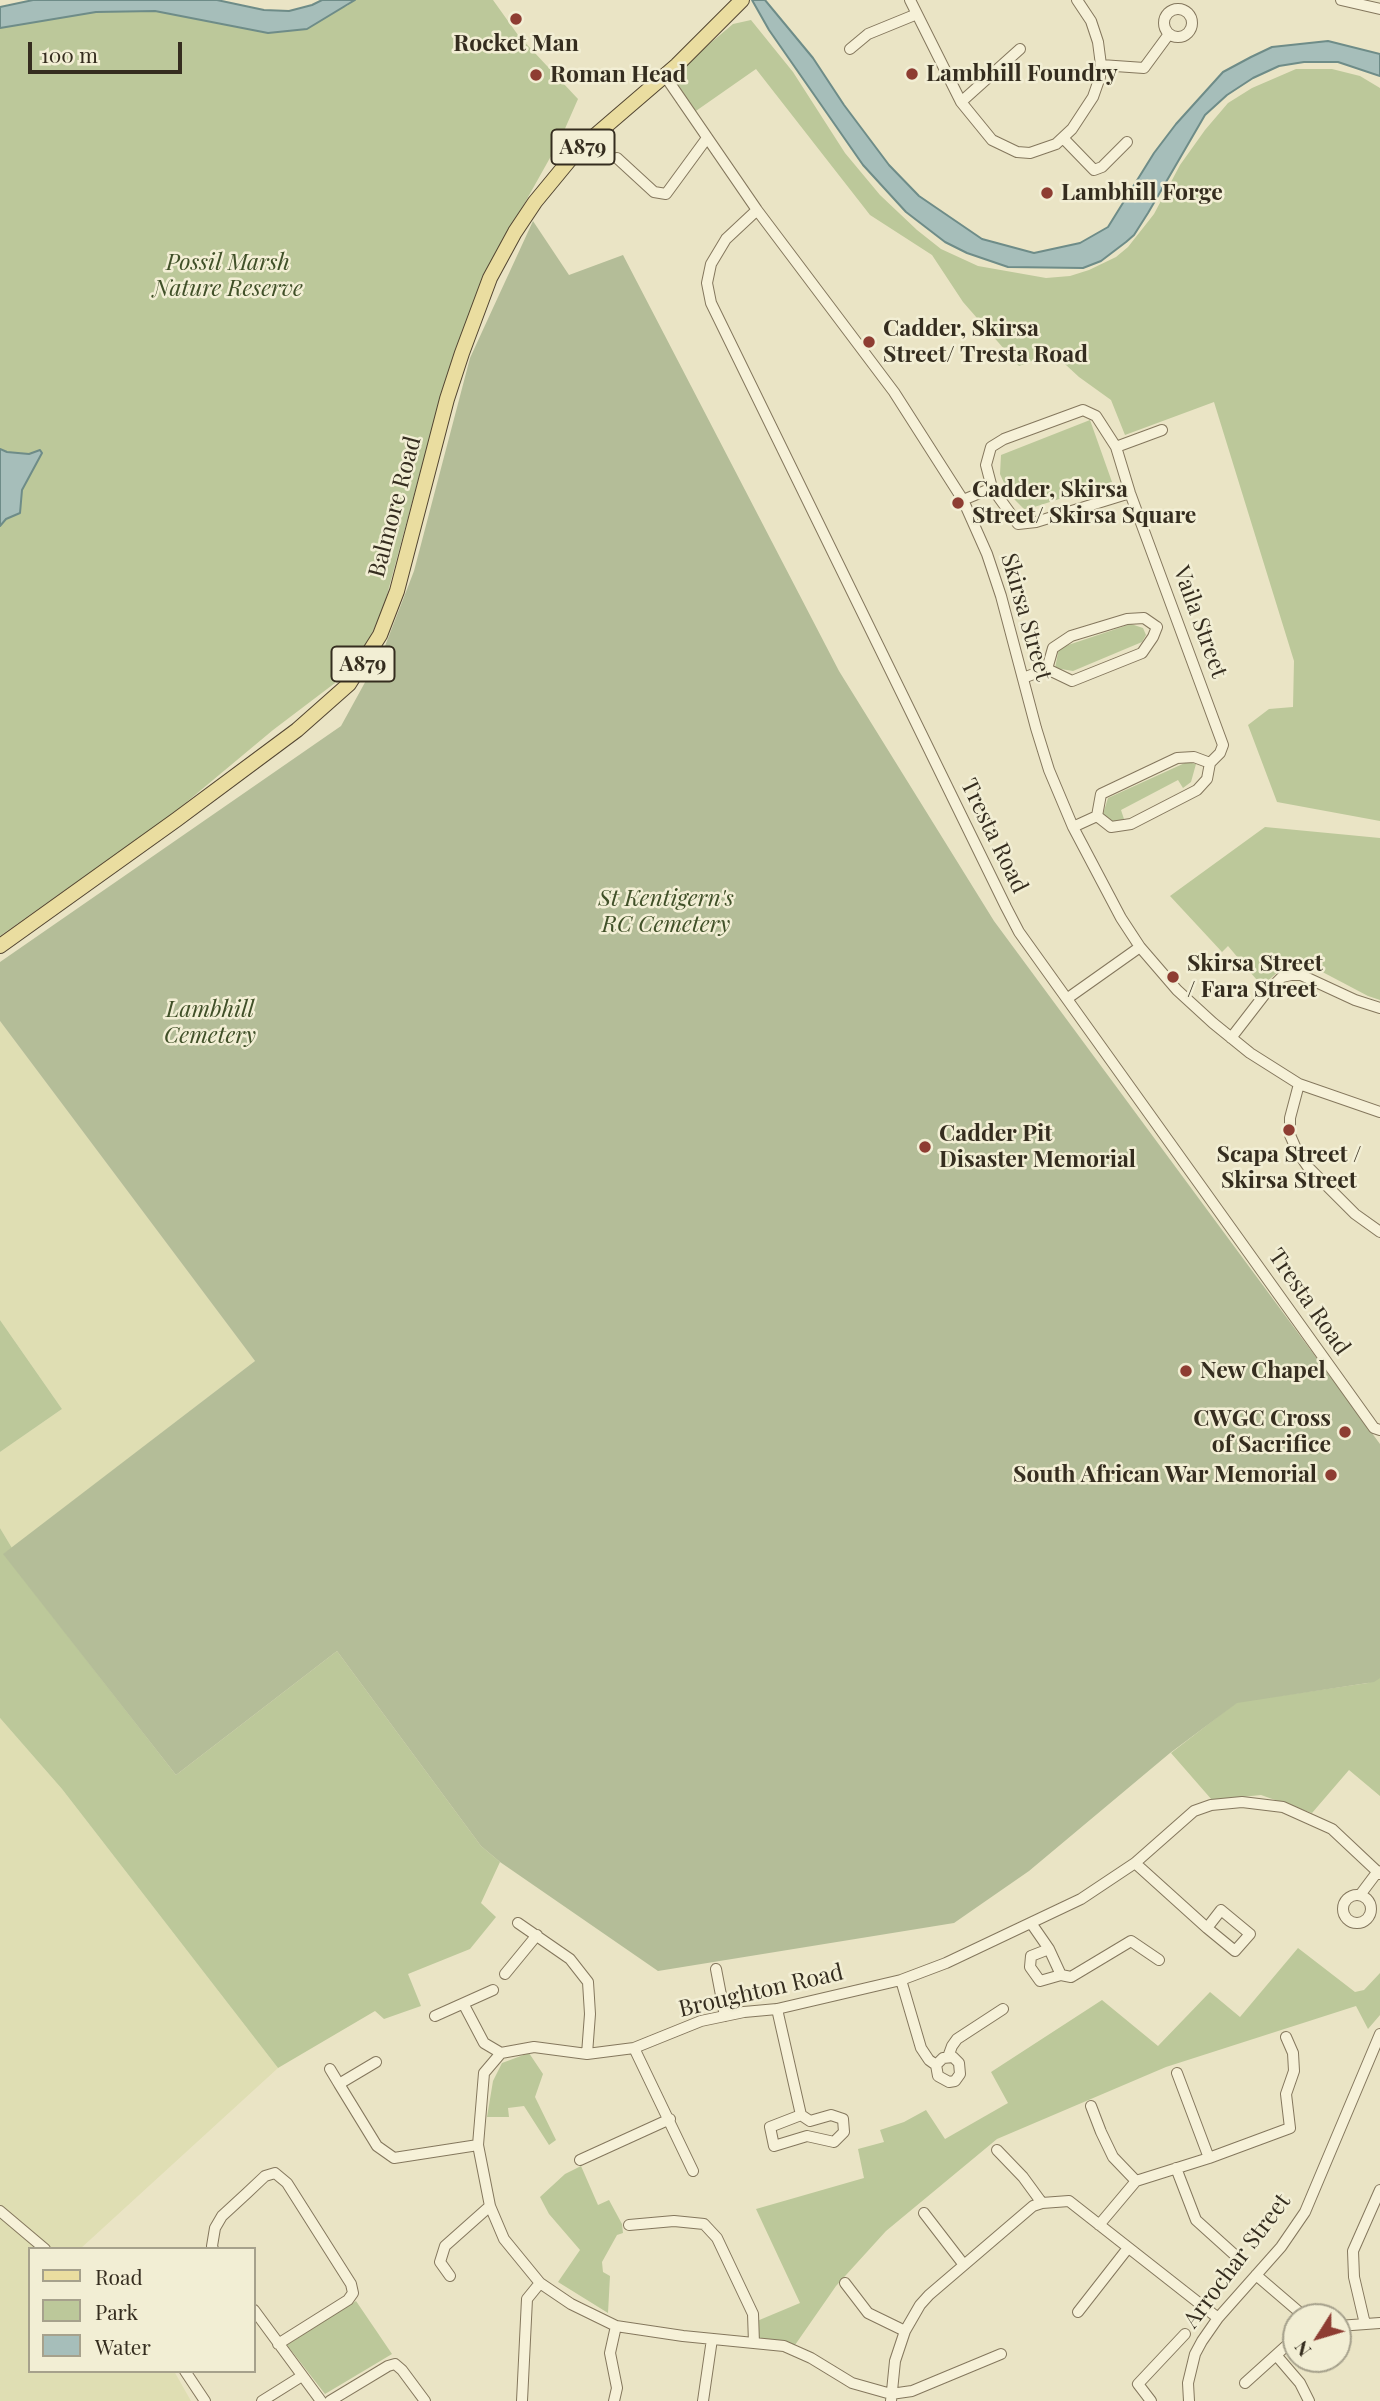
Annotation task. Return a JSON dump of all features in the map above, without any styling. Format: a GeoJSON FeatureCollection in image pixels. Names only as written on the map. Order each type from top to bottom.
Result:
{"type":"FeatureCollection","features":[{"type":"Feature","properties":{"kind":"main road","name":"Balmore Road"},"geometry":{"type":"LineString","coordinates":[[0,946],[286,738],[330,704],[349,684],[380,635],[397,591],[447,399],[490,278],[515,232],[556,175],[578,151],[666,76],[741,1]]}},
{"type":"Feature","properties":{"kind":"street"},"geometry":{"type":"LineString","coordinates":[[910,0],[961,102],[992,140],[1017,152],[1030,153],[1056,144],[1063,138],[1072,130],[1093,97],[1101,65],[1098,42],[1091,21],[1077,0]]}},
{"type":"Feature","properties":{"kind":"street"},"geometry":{"type":"LineString","coordinates":[[1341,0],[1380,9]]}},
{"type":"Feature","properties":{"kind":"street"},"geometry":{"type":"LineString","coordinates":[[850,49],[867,34],[917,14]]}},
{"type":"Feature","properties":{"kind":"street"},"geometry":{"type":"LineString","coordinates":[[1101,65],[1144,68],[1169,34]]}},
{"type":"Feature","properties":{"kind":"street"},"geometry":{"type":"LineString","coordinates":[[961,102],[1020,50]]}},
{"type":"Feature","properties":{"kind":"street","name":"Skirsa Street"},"geometry":{"type":"LineString","coordinates":[[666,76],[757,210],[894,392],[963,500],[987,554],[1049,770],[1073,827],[1121,918],[1140,947],[1177,990],[1250,1053],[1299,1084],[1380,1112]]}},
{"type":"Feature","properties":{"kind":"street"},"geometry":{"type":"LineString","coordinates":[[617,158],[654,192],[666,194],[707,138]]}},
{"type":"Feature","properties":{"kind":"street"},"geometry":{"type":"LineString","coordinates":[[1063,138],[1094,170],[1102,167],[1127,142]]}},
{"type":"Feature","properties":{"kind":"street","name":"Tresta Road"},"geometry":{"type":"LineString","coordinates":[[757,210],[726,239],[711,264],[708,283],[711,303],[1006,907],[1020,932],[1379,1432]]}},
{"type":"Feature","properties":{"kind":"street","name":"Vaila Street"},"geometry":{"type":"LineString","coordinates":[[992,488],[986,465],[991,447],[1004,439],[1083,410],[1096,416],[1116,447],[1130,493],[1223,746],[1210,763],[1207,779],[1196,790],[1131,824],[1111,827],[1097,816]]}},
{"type":"Feature","properties":{"kind":"street"},"geometry":{"type":"LineString","coordinates":[[1116,447],[1162,430]]}},
{"type":"Feature","properties":{"kind":"street"},"geometry":{"type":"LineString","coordinates":[[963,500],[992,488],[1018,524],[1036,522],[1130,493]]}},
{"type":"Feature","properties":{"kind":"street"},"geometry":{"type":"LineString","coordinates":[[1047,669],[1053,648],[1071,636],[1127,619],[1144,618],[1157,627]]}},
{"type":"Feature","properties":{"kind":"street"},"geometry":{"type":"LineString","coordinates":[[1023,678],[1047,669],[1072,681],[1142,653],[1157,627],[1176,620]]}},
{"type":"Feature","properties":{"kind":"street"},"geometry":{"type":"LineString","coordinates":[[1073,827],[1097,816],[1101,794],[1164,764],[1177,758],[1194,757],[1210,763]]}},
{"type":"Feature","properties":{"kind":"street"},"geometry":{"type":"LineString","coordinates":[[1068,998],[1140,947]]}},
{"type":"Feature","properties":{"kind":"street"},"geometry":{"type":"LineString","coordinates":[[1231,1038],[1265,994],[1282,977],[1291,975],[1301,975],[1355,1000],[1380,1008]]}},
{"type":"Feature","properties":{"kind":"street"},"geometry":{"type":"LineString","coordinates":[[1299,1084],[1290,1118],[1290,1135],[1297,1151],[1308,1167],[1355,1214],[1380,1232]]}},
{"type":"Feature","properties":{"kind":"street","name":"Broughton Road"},"geometry":{"type":"LineString","coordinates":[[501,2053],[534,2047],[587,2054],[634,2048],[701,2021],[777,2009],[901,1980],[946,1963],[1082,1899],[1135,1863],[1194,1811],[1210,1805],[1242,1802],[1283,1807],[1332,1829],[1379,1873]]}},
{"type":"Feature","properties":{"kind":"street"},"geometry":{"type":"LineString","coordinates":[[1135,1863],[1207,1928]]}},
{"type":"Feature","properties":{"kind":"street"},"geometry":{"type":"LineString","coordinates":[[1360,1895],[1379,1873]]}},
{"type":"Feature","properties":{"kind":"street"},"geometry":{"type":"LineString","coordinates":[[518,1923],[570,1959],[588,1982],[590,2014],[587,2054]]}},
{"type":"Feature","properties":{"kind":"street"},"geometry":{"type":"LineString","coordinates":[[1031,1923],[1049,1949],[1061,1975]]}},
{"type":"Feature","properties":{"kind":"street"},"geometry":{"type":"LineString","coordinates":[[505,1974],[537,1935]]}},
{"type":"Feature","properties":{"kind":"street"},"geometry":{"type":"LineString","coordinates":[[1049,1949],[1031,1956],[1030,1967],[1040,1981],[1061,1975],[1071,1977],[1131,1941],[1159,1960]]}},
{"type":"Feature","properties":{"kind":"street"},"geometry":{"type":"LineString","coordinates":[[716,1969],[725,2016]]}},
{"type":"Feature","properties":{"kind":"street"},"geometry":{"type":"LineString","coordinates":[[901,1980],[921,2048],[936,2065]]}},
{"type":"Feature","properties":{"kind":"street"},"geometry":{"type":"LineString","coordinates":[[435,2016],[493,1990]]}},
{"type":"Feature","properties":{"kind":"street"},"geometry":{"type":"LineString","coordinates":[[464,2005],[484,2043],[501,2053],[484,2073],[478,2145],[490,2206],[504,2239],[540,2283],[571,2304],[616,2326],[784,2346],[811,2358],[852,2384],[891,2397],[1001,2354]]}},
{"type":"Feature","properties":{"kind":"street"},"geometry":{"type":"LineString","coordinates":[[777,2009],[801,2115],[810,2121],[831,2115],[843,2119],[844,2132],[834,2142],[807,2136],[774,2146],[770,2127],[801,2115]]}},
{"type":"Feature","properties":{"kind":"street"},"geometry":{"type":"LineString","coordinates":[[948,2057],[957,2039],[1003,2009]]}},
{"type":"Feature","properties":{"kind":"street","name":"Arrochar Street"},"geometry":{"type":"LineString","coordinates":[[1189,2401],[1188,2383],[1195,2354],[1217,2318],[1281,2247],[1305,2212],[1380,2034]]}},
{"type":"Feature","properties":{"kind":"street"},"geometry":{"type":"LineString","coordinates":[[1099,2225],[1136,2181],[1290,2128],[1286,2094],[1294,2071],[1293,2053],[1286,2038]]}},
{"type":"Feature","properties":{"kind":"street"},"geometry":{"type":"LineString","coordinates":[[634,2048],[693,2171]]}},
{"type":"Feature","properties":{"kind":"street"},"geometry":{"type":"LineString","coordinates":[[943,2058],[956,2060],[961,2067],[960,2074],[955,2081],[940,2080],[936,2074],[936,2065],[943,2058]]}},
{"type":"Feature","properties":{"kind":"street"},"geometry":{"type":"LineString","coordinates":[[339,2084],[376,2062]]}},
{"type":"Feature","properties":{"kind":"street"},"geometry":{"type":"LineString","coordinates":[[330,2069],[377,2146],[394,2158],[478,2145]]}},
{"type":"Feature","properties":{"kind":"street"},"geometry":{"type":"LineString","coordinates":[[1177,2073],[1209,2158]]}},
{"type":"Feature","properties":{"kind":"street"},"geometry":{"type":"LineString","coordinates":[[1091,2106],[1113,2157],[1136,2181]]}},
{"type":"Feature","properties":{"kind":"street"},"geometry":{"type":"LineString","coordinates":[[580,2160],[670,2119]]}},
{"type":"Feature","properties":{"kind":"street"},"geometry":{"type":"LineString","coordinates":[[997,2150],[1023,2177],[1042,2203]]}},
{"type":"Feature","properties":{"kind":"street"},"geometry":{"type":"LineString","coordinates":[[1176,2168],[1196,2220],[1237,2257]]}},
{"type":"Feature","properties":{"kind":"street"},"geometry":{"type":"LineString","coordinates":[[210,2247],[215,2228],[222,2216],[265,2176],[275,2174],[287,2183],[351,2284],[353,2293],[348,2300],[278,2344]]}},
{"type":"Feature","properties":{"kind":"street"},"geometry":{"type":"LineString","coordinates":[[1365,2324],[1354,2277],[1353,2251],[1380,2190]]}},
{"type":"Feature","properties":{"kind":"street"},"geometry":{"type":"LineString","coordinates":[[891,2397],[895,2361],[905,2331],[929,2295],[1033,2206],[1042,2203],[1069,2201],[1217,2318]]}},
{"type":"Feature","properties":{"kind":"street"},"geometry":{"type":"LineString","coordinates":[[450,2276],[440,2262],[445,2246],[490,2206]]}},
{"type":"Feature","properties":{"kind":"street"},"geometry":{"type":"LineString","coordinates":[[0,2211],[43,2247]]}},
{"type":"Feature","properties":{"kind":"street"},"geometry":{"type":"LineString","coordinates":[[924,2213],[964,2265]]}},
{"type":"Feature","properties":{"kind":"street"},"geometry":{"type":"LineString","coordinates":[[629,2225],[674,2221],[704,2224],[716,2238],[753,2314],[754,2343]]}},
{"type":"Feature","properties":{"kind":"street"},"geometry":{"type":"LineString","coordinates":[[1078,2312],[1128,2248]]}},
{"type":"Feature","properties":{"kind":"street"},"geometry":{"type":"LineString","coordinates":[[1256,2275],[1289,2303]]}},
{"type":"Feature","properties":{"kind":"street"},"geometry":{"type":"LineString","coordinates":[[522,2401],[527,2298],[540,2283]]}},
{"type":"Feature","properties":{"kind":"street"},"geometry":{"type":"LineString","coordinates":[[845,2283],[869,2313],[905,2331]]}},
{"type":"Feature","properties":{"kind":"street"},"geometry":{"type":"LineString","coordinates":[[256,2313],[321,2401]]}},
{"type":"Feature","properties":{"kind":"street"},"geometry":{"type":"LineString","coordinates":[[1352,2325],[1380,2323]]}},
{"type":"Feature","properties":{"kind":"street"},"geometry":{"type":"LineString","coordinates":[[614,2401],[617,2388],[610,2353],[616,2326]]}},
{"type":"Feature","properties":{"kind":"street"},"geometry":{"type":"LineString","coordinates":[[1151,2401],[1139,2384],[1185,2334]]}},
{"type":"Feature","properties":{"kind":"street"},"geometry":{"type":"LineString","coordinates":[[703,2401],[712,2339]]}},
{"type":"Feature","properties":{"kind":"street"},"geometry":{"type":"LineString","coordinates":[[1245,2383],[1282,2350]]}},
{"type":"Feature","properties":{"kind":"street"},"geometry":{"type":"LineString","coordinates":[[1276,2356],[1300,2383],[1309,2401]]}},
{"type":"Feature","properties":{"kind":"street"},"geometry":{"type":"LineString","coordinates":[[330,2401],[388,2366],[396,2364],[425,2401]]}},
{"type":"Feature","properties":{"kind":"street"},"geometry":{"type":"LineString","coordinates":[[186,2373],[205,2401]]}},
{"type":"Feature","properties":{"kind":"street"},"geometry":{"type":"LineString","coordinates":[[262,2401],[302,2376]]}},
{"type":"Feature","properties":{"kind":"green space","name":"Possil Marsh Nature Reserve"},"geometry":{"type":"Polygon","coordinates":[[[355,0],[493,0],[518,35],[578,99],[560,140],[490,265],[421,469],[384,606],[362,656],[337,677],[335,683],[273,730],[171,815],[0,936],[0,28],[96,12],[155,11],[268,33],[347,6],[355,0]]]}},
{"type":"Feature","properties":{"kind":"green space"},"geometry":{"type":"Polygon","coordinates":[[[751,20],[793,72],[845,153],[880,195],[917,230],[941,249],[978,266],[1046,278],[1070,276],[1089,270],[1116,257],[1128,247],[1154,214],[1180,165],[1205,130],[1228,103],[1252,88],[1296,69],[1332,69],[1360,76],[1380,88],[1380,821],[1277,802],[1248,725],[1269,709],[1293,707],[1294,661],[1214,402],[1125,435],[1111,400],[1079,377],[1053,353],[1019,366],[963,302],[932,255],[870,215],[756,69],[693,113],[670,77],[733,24],[751,20]]]}},
{"type":"Feature","properties":{"kind":"green space"},"geometry":{"type":"Polygon","coordinates":[[[533,221],[569,275],[623,255],[839,671],[994,921],[1380,1444],[1380,1678],[1374,1682],[1237,1703],[1170,1753],[1029,1871],[954,1923],[658,1971],[500,1862],[481,1846],[337,1651],[176,1775],[3,1554],[255,1361],[0,1021],[0,962],[341,726],[385,646],[414,571],[470,358],[533,221]]]}},
{"type":"Feature","properties":{"kind":"green space"},"geometry":{"type":"Polygon","coordinates":[[[1090,420],[1112,482],[1025,510],[1009,494],[1000,474],[1001,455],[1090,420]]]}},
{"type":"Feature","properties":{"kind":"green space"},"geometry":{"type":"Polygon","coordinates":[[[1131,624],[1143,628],[1146,635],[1142,642],[1073,671],[1055,668],[1059,648],[1131,624]]]}},
{"type":"Feature","properties":{"kind":"green space"},"geometry":{"type":"Polygon","coordinates":[[[1187,762],[1196,764],[1191,782],[1183,788],[1178,780],[1121,810],[1124,819],[1115,823],[1103,814],[1108,798],[1187,762]]]}},
{"type":"Feature","properties":{"kind":"green space"},"geometry":{"type":"Polygon","coordinates":[[[1265,827],[1380,838],[1380,1000],[1313,967],[1281,969],[1262,986],[1228,946],[1222,952],[1170,896],[1265,827]]]}},
{"type":"Feature","properties":{"kind":"green space"},"geometry":{"type":"Polygon","coordinates":[[[0,1021],[255,1361],[12,1548],[0,1528],[0,1452],[62,1409],[0,1320],[0,1021]]]}},
{"type":"Feature","properties":{"kind":"green space"},"geometry":{"type":"Polygon","coordinates":[[[0,1320],[62,1409],[0,1452],[0,1320]]]}},
{"type":"Feature","properties":{"kind":"green space"},"geometry":{"type":"Polygon","coordinates":[[[0,1528],[12,1548],[4,1554],[176,1775],[337,1651],[481,1846],[500,1862],[481,1903],[496,1917],[470,1949],[408,1974],[421,2006],[384,2019],[375,2011],[278,2068],[62,1789],[0,1718],[0,1528]]]}},
{"type":"Feature","properties":{"kind":"green space"},"geometry":{"type":"Polygon","coordinates":[[[1380,1675],[1380,1796],[1349,1770],[1312,1813],[1261,1795],[1212,1800],[1171,1753],[1237,1702],[1368,1683],[1380,1675]]]}},
{"type":"Feature","properties":{"kind":"green space"},"geometry":{"type":"Polygon","coordinates":[[[0,1718],[62,1789],[278,2068],[82,2247],[28,2247],[28,2373],[175,2373],[191,2401],[0,2401],[0,1718]]]}},
{"type":"Feature","properties":{"kind":"green space"},"geometry":{"type":"Polygon","coordinates":[[[1298,1948],[1355,1992],[1364,1990],[1380,1973],[1380,2015],[1368,2029],[1356,2006],[1166,2067],[997,2139],[886,2231],[836,2286],[795,2345],[757,2340],[757,2321],[800,2303],[756,2209],[864,2178],[858,2149],[884,2142],[880,2130],[904,2122],[926,2110],[945,2139],[1008,2103],[991,2072],[1102,2000],[1158,2046],[1210,1992],[1240,2017],[1298,1948]]]}},
{"type":"Feature","properties":{"kind":"green space"},"geometry":{"type":"Polygon","coordinates":[[[529,2053],[543,2074],[535,2097],[556,2140],[549,2145],[524,2106],[508,2108],[509,2117],[487,2117],[493,2081],[502,2063],[529,2053]]]}},
{"type":"Feature","properties":{"kind":"green space"},"geometry":{"type":"Polygon","coordinates":[[[581,2166],[598,2205],[609,2200],[622,2224],[623,2233],[617,2235],[602,2262],[603,2272],[610,2276],[608,2313],[558,2282],[580,2250],[549,2214],[540,2197],[565,2174],[581,2166]]]}},
{"type":"Feature","properties":{"kind":"green space"},"geometry":{"type":"Polygon","coordinates":[[[356,2301],[392,2354],[325,2394],[287,2345],[356,2301]]]}},
{"type":"Feature","properties":{"kind":"water"},"geometry":{"type":"Polygon","coordinates":[[[33,0],[217,0],[264,10],[289,11],[322,0],[355,0],[307,29],[268,33],[155,11],[96,12],[0,28],[0,7],[33,0]]]}},
{"type":"Feature","properties":{"kind":"water"},"geometry":{"type":"Polygon","coordinates":[[[752,0],[765,0],[813,58],[889,165],[919,196],[982,239],[1034,253],[1080,243],[1108,227],[1154,153],[1176,124],[1223,72],[1251,57],[1272,47],[1328,41],[1380,54],[1380,76],[1338,62],[1304,62],[1279,66],[1253,78],[1227,95],[1205,115],[1148,213],[1134,235],[1126,242],[1101,261],[1083,268],[1008,267],[967,253],[945,242],[906,212],[863,165],[769,30],[752,0]]]}},
{"type":"Feature","properties":{"kind":"water"},"geometry":{"type":"Polygon","coordinates":[[[0,449],[29,454],[40,450],[42,453],[22,490],[20,513],[6,519],[0,526],[0,449]]]}},
{"type":"Feature","properties":{"kind":"place","name":"Rocket Man"},"geometry":{"type":"Point","coordinates":[516,19]}},
{"type":"Feature","properties":{"kind":"place","name":"Lambhill Foundry"},"geometry":{"type":"Point","coordinates":[912,74]}},
{"type":"Feature","properties":{"kind":"place","name":"Roman Head"},"geometry":{"type":"Point","coordinates":[536,75]}},
{"type":"Feature","properties":{"kind":"place","name":"Lambhill Forge"},"geometry":{"type":"Point","coordinates":[1047,193]}},
{"type":"Feature","properties":{"kind":"place","name":"Cadder, Skirsa Street/ Tresta Road"},"geometry":{"type":"Point","coordinates":[869,342]}},
{"type":"Feature","properties":{"kind":"place","name":"Cadder, Skirsa Street/ Skirsa Square"},"geometry":{"type":"Point","coordinates":[958,503]}},
{"type":"Feature","properties":{"kind":"place","name":"Skirsa Street / Fara Street"},"geometry":{"type":"Point","coordinates":[1173,977]}},
{"type":"Feature","properties":{"kind":"place","name":"Scapa Street / Skirsa Street"},"geometry":{"type":"Point","coordinates":[1289,1130]}},
{"type":"Feature","properties":{"kind":"place","name":"Cadder Pit Disaster Memorial"},"geometry":{"type":"Point","coordinates":[925,1147]}},
{"type":"Feature","properties":{"kind":"place","name":"New Chapel"},"geometry":{"type":"Point","coordinates":[1186,1371]}},
{"type":"Feature","properties":{"kind":"place","name":"CWGC Cross of Sacrifice"},"geometry":{"type":"Point","coordinates":[1345,1432]}},
{"type":"Feature","properties":{"kind":"place","name":"South African War Memorial"},"geometry":{"type":"Point","coordinates":[1331,1475]}},
{"type":"Feature","properties":{"kind":"park label","name":"St Kentigern's RC Cemetery"},"geometry":{"type":"Point","coordinates":[666,912]}},
{"type":"Feature","properties":{"kind":"park label","name":"Lambhill Cemetery"},"geometry":{"type":"Point","coordinates":[210,1023]}}]}
